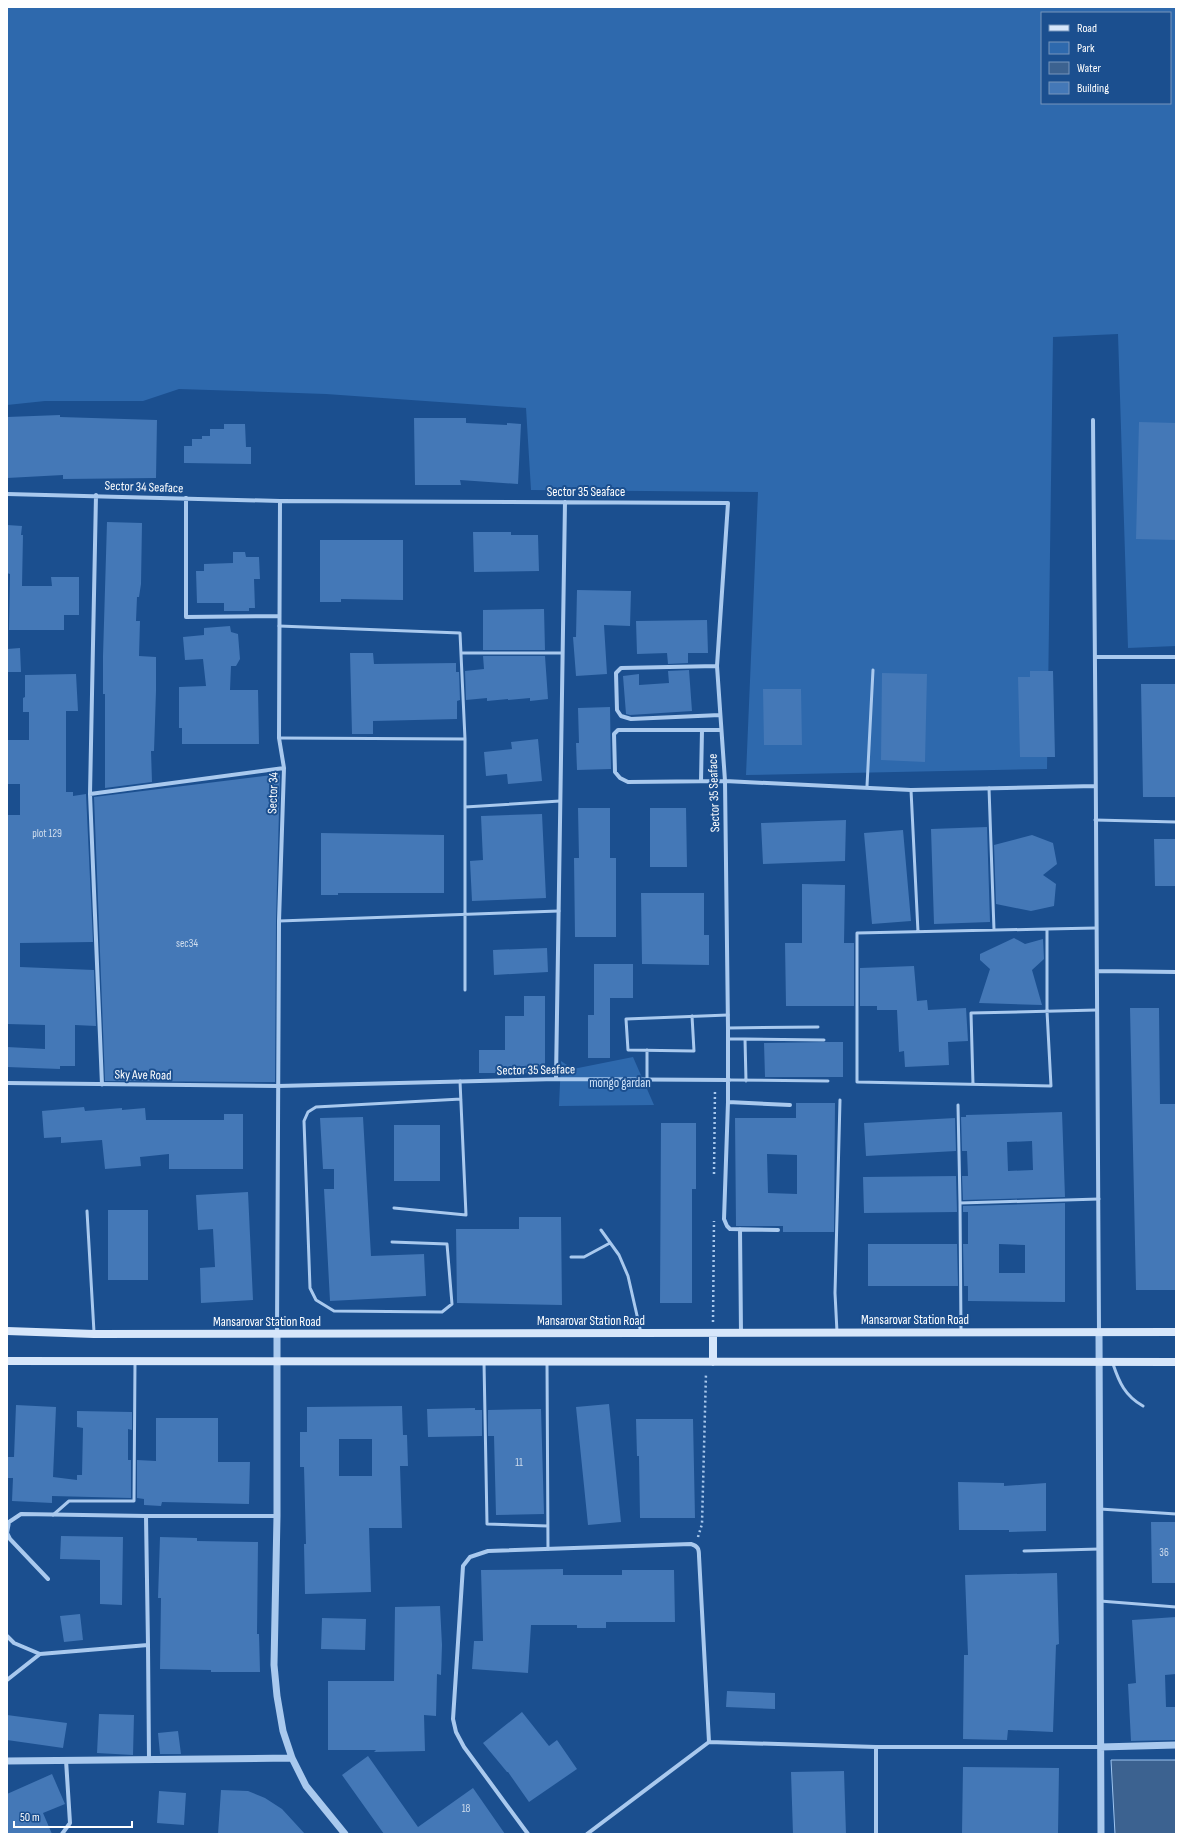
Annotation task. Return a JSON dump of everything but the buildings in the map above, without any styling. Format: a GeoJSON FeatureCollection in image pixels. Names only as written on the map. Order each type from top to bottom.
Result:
{"type":"FeatureCollection","features":[{"type":"Feature","properties":{"kind":"main road","name":"Mansarovar Station Road"},"geometry":{"type":"LineString","coordinates":[[7,1331],[94,1334],[1176,1332]]}},
{"type":"Feature","properties":{"kind":"main road"},"geometry":{"type":"LineString","coordinates":[[710,1362],[713,1333]]}},
{"type":"Feature","properties":{"kind":"main road"},"geometry":{"type":"LineString","coordinates":[[7,1361],[1176,1362]]}},
{"type":"Feature","properties":{"kind":"street"},"geometry":{"type":"LineString","coordinates":[[1093,420],[1096,970],[1099,1199],[1101,1834]]}},
{"type":"Feature","properties":{"kind":"street","name":"Sector 34 Seaface"},"geometry":{"type":"LineString","coordinates":[[7,494],[96,495],[280,501]]}},
{"type":"Feature","properties":{"kind":"street"},"geometry":{"type":"LineString","coordinates":[[96,495],[90,794],[102,1084]]}},
{"type":"Feature","properties":{"kind":"street"},"geometry":{"type":"LineString","coordinates":[[186,498],[186,617],[279,616]]}},
{"type":"Feature","properties":{"kind":"street","name":"Sector 35 Seaface"},"geometry":{"type":"LineString","coordinates":[[278,1086],[556,1078],[729,1080],[725,781],[717,666],[728,503],[280,501]]}},
{"type":"Feature","properties":{"kind":"street","name":"Sector 34"},"geometry":{"type":"LineString","coordinates":[[277,1334],[278,921],[284,768],[279,738],[280,501]]}},
{"type":"Feature","properties":{"kind":"street"},"geometry":{"type":"LineString","coordinates":[[556,1078],[565,502]]}},
{"type":"Feature","properties":{"kind":"street"},"geometry":{"type":"LineString","coordinates":[[1095,658],[1176,657]]}},
{"type":"Feature","properties":{"kind":"street"},"geometry":{"type":"LineString","coordinates":[[717,666],[621,668],[616,673],[617,710],[621,716],[631,719],[720,716]]}},
{"type":"Feature","properties":{"kind":"street"},"geometry":{"type":"LineString","coordinates":[[721,730],[618,730],[614,734],[615,772],[620,778],[628,782],[725,781],[867,786],[911,790],[1095,786]]}},
{"type":"Feature","properties":{"kind":"street"},"geometry":{"type":"LineString","coordinates":[[701,781],[702,730]]}},
{"type":"Feature","properties":{"kind":"street"},"geometry":{"type":"LineString","coordinates":[[90,794],[284,768]]}},
{"type":"Feature","properties":{"kind":"street"},"geometry":{"type":"LineString","coordinates":[[1096,970],[1176,972]]}},
{"type":"Feature","properties":{"kind":"street"},"geometry":{"type":"LineString","coordinates":[[729,1080],[724,1219],[730,1229],[778,1230]]}},
{"type":"Feature","properties":{"kind":"street","name":"Sky Ave Road"},"geometry":{"type":"LineString","coordinates":[[7,1083],[278,1086]]}},
{"type":"Feature","properties":{"kind":"street"},"geometry":{"type":"LineString","coordinates":[[728,1102],[790,1105]]}},
{"type":"Feature","properties":{"kind":"street"},"geometry":{"type":"LineString","coordinates":[[740,1229],[741,1333]]}},
{"type":"Feature","properties":{"kind":"street"},"geometry":{"type":"LineString","coordinates":[[277,1334],[278,1516],[274,1665],[283,1731],[292,1758],[306,1786],[345,1834]]}},
{"type":"Feature","properties":{"kind":"street"},"geometry":{"type":"LineString","coordinates":[[48,1579],[10,1539],[7,1533],[8,1522],[21,1514],[278,1516]]}},
{"type":"Feature","properties":{"kind":"street"},"geometry":{"type":"LineString","coordinates":[[146,1516],[150,1759]]}},
{"type":"Feature","properties":{"kind":"street"},"geometry":{"type":"LineString","coordinates":[[528,1834],[471,1757],[456,1732],[453,1719],[463,1566],[470,1557],[488,1551],[696,1545],[699,1549],[709,1742]]}},
{"type":"Feature","properties":{"kind":"street"},"geometry":{"type":"LineString","coordinates":[[7,1636],[14,1643],[40,1654],[148,1645]]}},
{"type":"Feature","properties":{"kind":"street"},"geometry":{"type":"LineString","coordinates":[[7,1680],[40,1654]]}},
{"type":"Feature","properties":{"kind":"street"},"geometry":{"type":"LineString","coordinates":[[587,1834],[709,1742],[876,1747],[1100,1747],[1176,1745]]}},
{"type":"Feature","properties":{"kind":"street"},"geometry":{"type":"LineString","coordinates":[[876,1747],[876,1834]]}},
{"type":"Feature","properties":{"kind":"street"},"geometry":{"type":"LineString","coordinates":[[7,1761],[292,1758]]}},
{"type":"Feature","properties":{"kind":"street"},"geometry":{"type":"LineString","coordinates":[[62,1834],[70,1823],[66,1760]]}},
{"type":"Feature","properties":{"kind":"lane"},"geometry":{"type":"LineString","coordinates":[[279,626],[460,632],[465,739],[465,990]]}},
{"type":"Feature","properties":{"kind":"lane"},"geometry":{"type":"LineString","coordinates":[[461,653],[562,653]]}},
{"type":"Feature","properties":{"kind":"lane"},"geometry":{"type":"LineString","coordinates":[[867,786],[873,670]]}},
{"type":"Feature","properties":{"kind":"lane"},"geometry":{"type":"LineString","coordinates":[[279,738],[465,739]]}},
{"type":"Feature","properties":{"kind":"lane"},"geometry":{"type":"LineString","coordinates":[[989,788],[994,930]]}},
{"type":"Feature","properties":{"kind":"lane"},"geometry":{"type":"LineString","coordinates":[[911,790],[918,932]]}},
{"type":"Feature","properties":{"kind":"lane"},"geometry":{"type":"LineString","coordinates":[[465,807],[560,801]]}},
{"type":"Feature","properties":{"kind":"lane"},"geometry":{"type":"LineString","coordinates":[[1096,820],[1176,822]]}},
{"type":"Feature","properties":{"kind":"lane"},"geometry":{"type":"LineString","coordinates":[[278,921],[559,911]]}},
{"type":"Feature","properties":{"kind":"lane"},"geometry":{"type":"LineString","coordinates":[[1047,929],[1047,1011],[1051,1086],[857,1082],[857,933],[918,932],[994,930],[1096,928]]}},
{"type":"Feature","properties":{"kind":"lane"},"geometry":{"type":"LineString","coordinates":[[973,1084],[972,1013],[1097,1010]]}},
{"type":"Feature","properties":{"kind":"lane"},"geometry":{"type":"LineString","coordinates":[[692,1016],[694,1051],[628,1050],[626,1019],[692,1016],[728,1015]]}},
{"type":"Feature","properties":{"kind":"lane"},"geometry":{"type":"LineString","coordinates":[[728,1028],[818,1027]]}},
{"type":"Feature","properties":{"kind":"lane"},"geometry":{"type":"LineString","coordinates":[[745,1038],[746,1081]]}},
{"type":"Feature","properties":{"kind":"lane"},"geometry":{"type":"LineString","coordinates":[[728,1039],[824,1040]]}},
{"type":"Feature","properties":{"kind":"lane"},"geometry":{"type":"LineString","coordinates":[[647,1050],[647,1080]]}},
{"type":"Feature","properties":{"kind":"lane"},"geometry":{"type":"LineString","coordinates":[[729,1080],[828,1081]]}},
{"type":"Feature","properties":{"kind":"lane"},"geometry":{"type":"LineString","coordinates":[[394,1208],[466,1215],[460,1081]]}},
{"type":"Feature","properties":{"kind":"lane"},"geometry":{"type":"LineString","coordinates":[[392,1242],[447,1244],[452,1304],[442,1312],[334,1311],[316,1300],[310,1288],[304,1121],[308,1112],[316,1107],[461,1099]]}},
{"type":"Feature","properties":{"kind":"lane"},"geometry":{"type":"LineString","coordinates":[[837,1332],[835,1293],[840,1100]]}},
{"type":"Feature","properties":{"kind":"lane"},"geometry":{"type":"LineString","coordinates":[[958,1105],[961,1332]]}},
{"type":"Feature","properties":{"kind":"lane"},"geometry":{"type":"LineString","coordinates":[[960,1203],[1099,1199]]}},
{"type":"Feature","properties":{"kind":"lane"},"geometry":{"type":"LineString","coordinates":[[87,1211],[94,1334]]}},
{"type":"Feature","properties":{"kind":"lane"},"geometry":{"type":"LineString","coordinates":[[601,1230],[619,1255],[628,1276],[641,1333]]}},
{"type":"Feature","properties":{"kind":"lane"},"geometry":{"type":"LineString","coordinates":[[571,1257],[584,1257],[610,1243]]}},
{"type":"Feature","properties":{"kind":"lane"},"geometry":{"type":"LineString","coordinates":[[53,1514],[70,1501],[134,1501],[135,1362]]}},
{"type":"Feature","properties":{"kind":"lane"},"geometry":{"type":"LineString","coordinates":[[484,1362],[487,1524],[548,1526]]}},
{"type":"Feature","properties":{"kind":"lane"},"geometry":{"type":"LineString","coordinates":[[547,1362],[548,1549]]}},
{"type":"Feature","properties":{"kind":"lane"},"geometry":{"type":"LineString","coordinates":[[1112,1362],[1123,1390],[1134,1401],[1142,1406]]}},
{"type":"Feature","properties":{"kind":"lane"},"geometry":{"type":"LineString","coordinates":[[1100,1509],[1176,1514]]}},
{"type":"Feature","properties":{"kind":"lane"},"geometry":{"type":"LineString","coordinates":[[1024,1551],[1100,1549]]}},
{"type":"Feature","properties":{"kind":"lane"},"geometry":{"type":"LineString","coordinates":[[1100,1601],[1176,1607]]}},
{"type":"Feature","properties":{"kind":"path"},"geometry":{"type":"LineString","coordinates":[[696,1545],[702,1524],[710,1362]]}},
{"type":"Feature","properties":{"kind":"green space"},"geometry":{"type":"Polygon","coordinates":[[[7,7],[1176,7],[1176,646],[1128,648],[1118,334],[1053,337],[1047,769],[746,775],[758,492],[531,490],[526,408],[326,394],[179,389],[143,401],[45,401],[7,405],[7,7]]]}},
{"type":"Feature","properties":{"kind":"green space","name":"mongo gardan"},"geometry":{"type":"Polygon","coordinates":[[[633,1057],[654,1105],[559,1106],[561,1061],[573,1069],[633,1057]]]}},
{"type":"Feature","properties":{"kind":"water"},"geometry":{"type":"Polygon","coordinates":[[[1111,1760],[1176,1760],[1176,1834],[1115,1834],[1111,1760]]]}}]}
